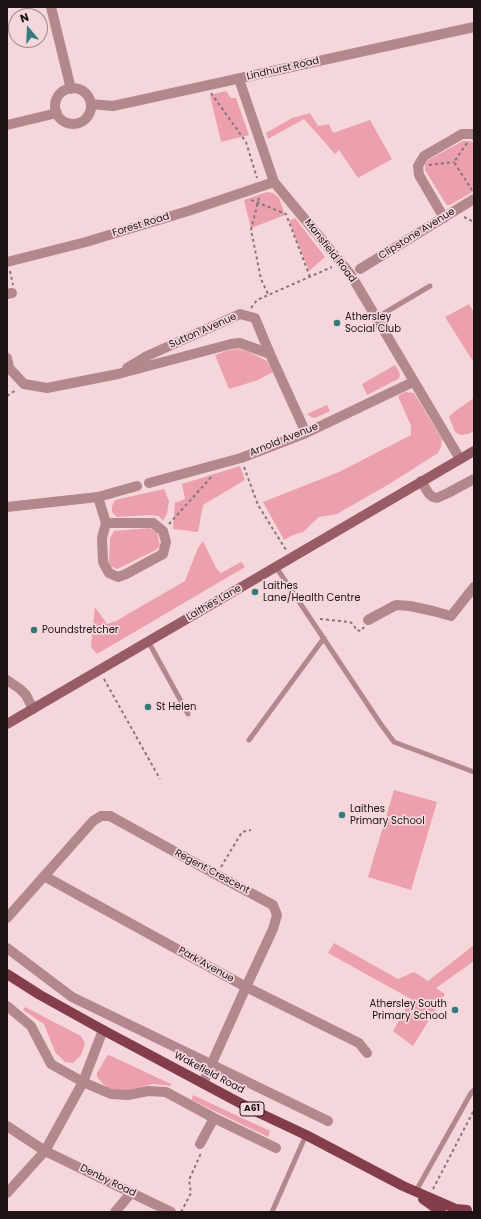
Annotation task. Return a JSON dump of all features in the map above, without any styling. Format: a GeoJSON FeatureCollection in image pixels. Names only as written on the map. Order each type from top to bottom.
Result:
{"type":"FeatureCollection","features":[{"type":"Feature","properties":{"kind":"main road","name":"Laithes Lane"},"geometry":{"type":"LineString","coordinates":[[7,724],[474,451]]}},
{"type":"Feature","properties":{"kind":"main road","name":"Wakefield Road"},"geometry":{"type":"LineString","coordinates":[[7,974],[40,995],[102,1030],[253,1110],[306,1135],[403,1186],[441,1212]]}},
{"type":"Feature","properties":{"kind":"main road","name":"Wakefield Road"},"geometry":{"type":"LineString","coordinates":[[403,1186],[456,1209],[469,1209]]}},
{"type":"Feature","properties":{"kind":"street"},"geometry":{"type":"LineString","coordinates":[[51,7],[71,88]]}},
{"type":"Feature","properties":{"kind":"street","name":"Lindhurst Road"},"geometry":{"type":"LineString","coordinates":[[91,104],[113,106],[474,27]]}},
{"type":"Feature","properties":{"kind":"street","name":"Mansfield Road"},"geometry":{"type":"LineString","coordinates":[[239,79],[274,182],[351,275],[460,459]]}},
{"type":"Feature","properties":{"kind":"street"},"geometry":{"type":"LineString","coordinates":[[71,88],[85,92],[89,97],[91,104],[91,110],[88,116],[84,121],[77,124],[65,122],[57,113],[56,107],[58,98],[61,93],[71,88]]}},
{"type":"Feature","properties":{"kind":"street"},"geometry":{"type":"LineString","coordinates":[[7,125],[57,113]]}},
{"type":"Feature","properties":{"kind":"street"},"geometry":{"type":"LineString","coordinates":[[444,218],[419,175],[418,166],[424,156],[462,134],[473,134]]}},
{"type":"Feature","properties":{"kind":"street","name":"Forest Road"},"geometry":{"type":"LineString","coordinates":[[7,262],[86,242],[274,182]]}},
{"type":"Feature","properties":{"kind":"street","name":"Clipstone Avenue"},"geometry":{"type":"LineString","coordinates":[[360,269],[474,199]]}},
{"type":"Feature","properties":{"kind":"street","name":"Sutton Avenue"},"geometry":{"type":"LineString","coordinates":[[118,374],[154,352],[240,314],[255,318],[306,433]]}},
{"type":"Feature","properties":{"kind":"street","name":"Sutton Avenue"},"geometry":{"type":"LineString","coordinates":[[7,358],[9,368],[24,384],[47,388],[118,374],[231,344],[240,343],[270,354]]}},
{"type":"Feature","properties":{"kind":"street","name":"Arnold Avenue"},"geometry":{"type":"LineString","coordinates":[[149,483],[241,458],[306,433],[413,382]]}},
{"type":"Feature","properties":{"kind":"street"},"geometry":{"type":"LineString","coordinates":[[421,481],[429,494],[437,498],[474,479]]}},
{"type":"Feature","properties":{"kind":"street"},"geometry":{"type":"LineString","coordinates":[[7,508],[98,497],[138,486]]}},
{"type":"Feature","properties":{"kind":"street"},"geometry":{"type":"LineString","coordinates":[[98,497],[106,523],[102,538],[103,562],[109,573],[118,577],[163,554],[166,542],[163,531],[153,523],[106,523]]}},
{"type":"Feature","properties":{"kind":"street"},"geometry":{"type":"LineString","coordinates":[[368,620],[396,605],[410,606],[451,616],[474,587]]}},
{"type":"Feature","properties":{"kind":"street"},"geometry":{"type":"LineString","coordinates":[[7,680],[26,695],[33,709]]}},
{"type":"Feature","properties":{"kind":"street","name":"Regent Crescent"},"geometry":{"type":"LineString","coordinates":[[7,918],[93,821],[101,816],[110,816],[274,905],[277,915],[273,929],[203,1083]]}},
{"type":"Feature","properties":{"kind":"street","name":"Park Avenue"},"geometry":{"type":"LineString","coordinates":[[44,876],[246,987],[359,1043],[367,1053]]}},
{"type":"Feature","properties":{"kind":"street","name":"Wakefield Road"},"geometry":{"type":"LineString","coordinates":[[7,948],[72,997],[328,1121]]}},
{"type":"Feature","properties":{"kind":"street"},"geometry":{"type":"LineString","coordinates":[[7,1006],[31,1026],[51,1064],[83,1082],[111,1094],[128,1095],[148,1091],[166,1092],[214,1118],[276,1148]]}},
{"type":"Feature","properties":{"kind":"street"},"geometry":{"type":"LineString","coordinates":[[7,1193],[45,1151],[83,1082],[102,1030]]}},
{"type":"Feature","properties":{"kind":"street"},"geometry":{"type":"LineString","coordinates":[[200,1144],[214,1118]]}},
{"type":"Feature","properties":{"kind":"street","name":"Denby Road"},"geometry":{"type":"LineString","coordinates":[[7,1126],[45,1151],[171,1212]]}},
{"type":"Feature","properties":{"kind":"street"},"geometry":{"type":"LineString","coordinates":[[115,1212],[131,1192]]}},
{"type":"Feature","properties":{"kind":"lane"},"geometry":{"type":"LineString","coordinates":[[376,318],[430,286]]}},
{"type":"Feature","properties":{"kind":"lane"},"geometry":{"type":"LineString","coordinates":[[276,567],[394,742],[474,772]]}},
{"type":"Feature","properties":{"kind":"lane"},"geometry":{"type":"LineString","coordinates":[[249,740],[324,638]]}},
{"type":"Feature","properties":{"kind":"lane"},"geometry":{"type":"LineString","coordinates":[[148,641],[188,714]]}},
{"type":"Feature","properties":{"kind":"lane"},"geometry":{"type":"LineString","coordinates":[[416,1191],[474,1090]]}},
{"type":"Feature","properties":{"kind":"lane"},"geometry":{"type":"LineString","coordinates":[[272,1212],[306,1135]]}},
{"type":"Feature","properties":{"kind":"path"},"geometry":{"type":"LineString","coordinates":[[418,166],[454,162],[473,134]]}},
{"type":"Feature","properties":{"kind":"path"},"geometry":{"type":"LineString","coordinates":[[454,162],[474,194]]}},
{"type":"Feature","properties":{"kind":"path"},"geometry":{"type":"LineString","coordinates":[[237,194],[286,214],[310,276]]}},
{"type":"Feature","properties":{"kind":"path"},"geometry":{"type":"LineString","coordinates":[[7,262],[15,292],[9,294]]}},
{"type":"Feature","properties":{"kind":"path"},"geometry":{"type":"LineString","coordinates":[[246,316],[257,300],[342,263]]}},
{"type":"Feature","properties":{"kind":"path"},"geometry":{"type":"LineString","coordinates":[[241,458],[258,505],[290,558]]}},
{"type":"Feature","properties":{"kind":"path"},"geometry":{"type":"LineString","coordinates":[[163,531],[226,462]]}},
{"type":"Feature","properties":{"kind":"path"},"geometry":{"type":"LineString","coordinates":[[311,618],[350,622],[354,625],[356,630],[361,631],[368,620]]}},
{"type":"Feature","properties":{"kind":"path"},"geometry":{"type":"LineString","coordinates":[[100,670],[160,779]]}},
{"type":"Feature","properties":{"kind":"path"},"geometry":{"type":"LineString","coordinates":[[217,875],[242,832],[251,830]]}},
{"type":"Feature","properties":{"kind":"path"},"geometry":{"type":"LineString","coordinates":[[429,1197],[474,1110]]}},
{"type":"Feature","properties":{"kind":"path"},"geometry":{"type":"LineString","coordinates":[[181,1212],[191,1193],[190,1180],[201,1154],[200,1144]]}},
{"type":"Feature","properties":{"kind":"shaded area"},"geometry":{"type":"Polygon","coordinates":[[[226,91],[231,98],[236,98],[249,135],[221,142],[210,95],[226,91]]]}},
{"type":"Feature","properties":{"kind":"shaded area"},"geometry":{"type":"Polygon","coordinates":[[[310,113],[318,126],[329,124],[333,133],[370,120],[392,159],[358,178],[339,150],[335,154],[304,119],[268,139],[266,133],[292,118],[310,113]]]}},
{"type":"Feature","properties":{"kind":"shaded area"},"geometry":{"type":"Polygon","coordinates":[[[463,141],[473,142],[474,144],[474,191],[450,205],[447,205],[425,170],[425,165],[428,160],[463,141]]]}},
{"type":"Feature","properties":{"kind":"shaded area"},"geometry":{"type":"Polygon","coordinates":[[[267,192],[273,193],[279,198],[285,215],[251,228],[244,200],[267,192]]]}},
{"type":"Feature","properties":{"kind":"shaded area"},"geometry":{"type":"Polygon","coordinates":[[[295,218],[325,257],[309,271],[289,221],[295,218]]]}},
{"type":"Feature","properties":{"kind":"shaded area"},"geometry":{"type":"Polygon","coordinates":[[[469,304],[474,313],[474,363],[445,317],[469,304]]]}},
{"type":"Feature","properties":{"kind":"shaded area"},"geometry":{"type":"Polygon","coordinates":[[[238,349],[247,351],[267,361],[273,372],[258,380],[229,389],[215,355],[229,350],[238,349]]]}},
{"type":"Feature","properties":{"kind":"shaded area"},"geometry":{"type":"Polygon","coordinates":[[[395,365],[399,371],[400,376],[398,379],[367,395],[362,384],[395,365]]]}},
{"type":"Feature","properties":{"kind":"shaded area"},"geometry":{"type":"Polygon","coordinates":[[[405,392],[414,393],[442,439],[441,447],[438,453],[391,483],[337,514],[319,517],[303,532],[284,540],[263,502],[339,472],[411,435],[411,426],[398,396],[405,392]]]}},
{"type":"Feature","properties":{"kind":"shaded area"},"geometry":{"type":"Polygon","coordinates":[[[474,398],[474,431],[468,434],[460,435],[455,432],[449,417],[474,398]]]}},
{"type":"Feature","properties":{"kind":"shaded area"},"geometry":{"type":"Polygon","coordinates":[[[327,405],[330,411],[315,418],[307,414],[327,405]]]}},
{"type":"Feature","properties":{"kind":"shaded area"},"geometry":{"type":"Polygon","coordinates":[[[240,466],[245,480],[203,505],[198,532],[173,529],[175,503],[185,499],[182,484],[240,466]]]}},
{"type":"Feature","properties":{"kind":"shaded area"},"geometry":{"type":"Polygon","coordinates":[[[164,489],[169,501],[167,514],[163,521],[159,516],[150,515],[117,517],[112,512],[112,506],[115,500],[164,489]]]}},
{"type":"Feature","properties":{"kind":"shaded area"},"geometry":{"type":"Polygon","coordinates":[[[149,528],[157,532],[160,546],[156,550],[117,569],[111,566],[109,561],[110,538],[114,531],[149,528]]]}},
{"type":"Feature","properties":{"kind":"shaded area"},"geometry":{"type":"Polygon","coordinates":[[[203,541],[216,568],[221,573],[241,562],[245,567],[97,654],[91,647],[95,607],[107,624],[116,621],[185,581],[198,548],[203,541]]]}},
{"type":"Feature","properties":{"kind":"shaded area"},"geometry":{"type":"Polygon","coordinates":[[[394,790],[437,802],[411,890],[368,877],[394,790]]]}},
{"type":"Feature","properties":{"kind":"shaded area"},"geometry":{"type":"Polygon","coordinates":[[[334,943],[398,979],[414,972],[428,981],[474,945],[474,961],[436,988],[445,994],[413,1046],[393,1031],[411,999],[328,953],[334,943]]]}},
{"type":"Feature","properties":{"kind":"shaded area"},"geometry":{"type":"Polygon","coordinates":[[[25,1007],[81,1036],[85,1043],[81,1055],[73,1063],[65,1062],[55,1052],[44,1024],[23,1010],[25,1007]]]}},
{"type":"Feature","properties":{"kind":"shaded area"},"geometry":{"type":"Polygon","coordinates":[[[109,1055],[171,1084],[171,1086],[153,1084],[120,1092],[109,1088],[97,1077],[97,1073],[109,1055]]]}},
{"type":"Feature","properties":{"kind":"shaded area"},"geometry":{"type":"Polygon","coordinates":[[[193,1095],[270,1131],[268,1137],[192,1100],[193,1095]]]}},
{"type":"Feature","properties":{"kind":"place","name":"Athersley Social Club"},"geometry":{"type":"Point","coordinates":[337,323]}},
{"type":"Feature","properties":{"kind":"place","name":"Laithes Lane/Health Centre"},"geometry":{"type":"Point","coordinates":[255,592]}},
{"type":"Feature","properties":{"kind":"place","name":"Poundstretcher"},"geometry":{"type":"Point","coordinates":[34,630]}},
{"type":"Feature","properties":{"kind":"place","name":"St Helen"},"geometry":{"type":"Point","coordinates":[148,707]}},
{"type":"Feature","properties":{"kind":"place","name":"Laithes Primary School"},"geometry":{"type":"Point","coordinates":[342,815]}},
{"type":"Feature","properties":{"kind":"place","name":"Athersley South Primary School"},"geometry":{"type":"Point","coordinates":[455,1010]}}]}
